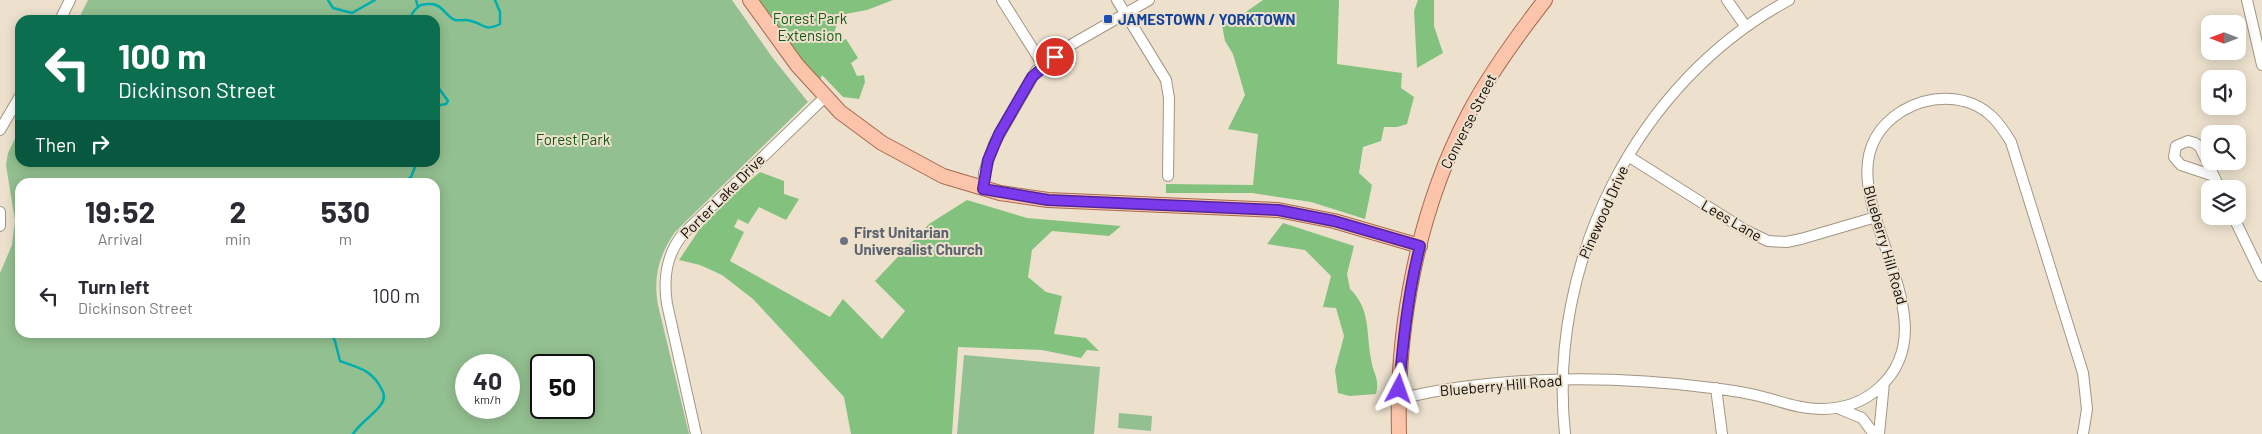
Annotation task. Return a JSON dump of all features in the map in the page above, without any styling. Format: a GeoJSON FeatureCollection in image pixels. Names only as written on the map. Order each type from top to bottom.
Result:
{"type":"FeatureCollection","features":[{"type":"Feature","properties":{"kind":"main road"},"geometry":{"type":"LineString","coordinates":[[750,0],[788,55],[825,97],[851,121],[903,156],[943,176],[983,189],[1048,200],[1278,210],[1334,221],[1420,246]]}},
{"type":"Feature","properties":{"kind":"main road","name":"Converse Street"},"geometry":{"type":"LineString","coordinates":[[1399,434],[1399,398],[1406,316],[1413,272],[1440,177],[1469,114],[1500,61],[1545,0]]}},
{"type":"Feature","properties":{"kind":"street"},"geometry":{"type":"LineString","coordinates":[[62,15],[70,0]]}},
{"type":"Feature","properties":{"kind":"street"},"geometry":{"type":"LineString","coordinates":[[1002,0],[1043,65]]}},
{"type":"Feature","properties":{"kind":"street"},"geometry":{"type":"LineString","coordinates":[[1117,0],[1162,72],[1168,88],[1168,176]]}},
{"type":"Feature","properties":{"kind":"street"},"geometry":{"type":"LineString","coordinates":[[983,189],[984,173],[994,144],[1032,77],[1043,65],[1069,46],[1149,0]]}},
{"type":"Feature","properties":{"kind":"street"},"geometry":{"type":"LineString","coordinates":[[1727,0],[1746,27]]}},
{"type":"Feature","properties":{"kind":"street","name":"Pinewood Drive"},"geometry":{"type":"LineString","coordinates":[[1565,434],[1562,379],[1570,310],[1579,267],[1604,201],[1647,125],[1678,90],[1711,56],[1746,27],[1789,0]]}},
{"type":"Feature","properties":{"kind":"street"},"geometry":{"type":"LineString","coordinates":[[2248,0],[2261,61]]}},
{"type":"Feature","properties":{"kind":"street","name":"Porter Lake Drive"},"geometry":{"type":"LineString","coordinates":[[696,434],[667,304],[664,283],[670,256],[683,234],[825,97]]}},
{"type":"Feature","properties":{"kind":"street","name":"Blueberry Hill Road"},"geometry":{"type":"LineString","coordinates":[[1399,398],[1471,386],[1562,379],[1647,381],[1716,388],[1806,408],[1838,408],[1858,403],[1884,383],[1894,371],[1901,353],[1906,329],[1906,317],[1868,184],[1868,167],[1874,141],[1889,120],[1915,104],[1944,98],[1968,102],[1983,108],[1994,117],[2011,142],[2083,373],[2087,409],[2083,434]]}},
{"type":"Feature","properties":{"kind":"street"},"geometry":{"type":"LineString","coordinates":[[0,130],[15,104]]}},
{"type":"Feature","properties":{"kind":"street","name":"Lees Lane"},"geometry":{"type":"LineString","coordinates":[[1628,156],[1745,230],[1768,241],[1786,242],[1801,239],[1876,217]]}},
{"type":"Feature","properties":{"kind":"street"},"geometry":{"type":"LineString","coordinates":[[2214,176],[2216,180]]}},
{"type":"Feature","properties":{"kind":"street"},"geometry":{"type":"LineString","coordinates":[[0,212],[0,226]]}},
{"type":"Feature","properties":{"kind":"street"},"geometry":{"type":"LineString","coordinates":[[2237,225],[2262,276]]}},
{"type":"Feature","properties":{"kind":"street"},"geometry":{"type":"LineString","coordinates":[[1878,434],[1884,383]]}},
{"type":"Feature","properties":{"kind":"street"},"geometry":{"type":"LineString","coordinates":[[1716,388],[1722,434]]}},
{"type":"Feature","properties":{"kind":"street"},"geometry":{"type":"LineString","coordinates":[[1838,408],[1862,418],[1874,434]]}},
{"type":"Feature","properties":{"kind":"green space","name":"Forest Park"},"geometry":{"type":"Polygon","coordinates":[[[88,0],[732,0],[772,57],[808,102],[675,232],[661,258],[656,285],[658,305],[689,434],[0,434],[0,273],[12,245],[15,221],[6,165],[8,153],[15,138],[15,167],[440,167],[440,15],[80,15],[88,0]]]}},
{"type":"Feature","properties":{"kind":"green space","name":"Forest Park Extension"},"geometry":{"type":"Polygon","coordinates":[[[758,0],[893,0],[867,10],[840,15],[833,36],[839,42],[846,39],[858,58],[851,63],[857,76],[864,75],[865,82],[859,99],[843,97],[822,75],[819,83],[758,0]]]}},
{"type":"Feature","properties":{"kind":"green space"},"geometry":{"type":"Polygon","coordinates":[[[1263,0],[1339,0],[1337,64],[1402,73],[1401,88],[1414,97],[1407,124],[1397,127],[1384,127],[1381,141],[1363,147],[1359,173],[1372,185],[1365,219],[1311,202],[1252,193],[1166,193],[1166,184],[1253,185],[1258,134],[1228,129],[1245,95],[1233,54],[1225,41],[1220,14],[1243,14],[1263,0]]]}},
{"type":"Feature","properties":{"kind":"green space"},"geometry":{"type":"Polygon","coordinates":[[[1418,0],[1434,0],[1434,26],[1443,53],[1417,68],[1414,11],[1418,0]]]}},
{"type":"Feature","properties":{"kind":"green space"},"geometry":{"type":"Polygon","coordinates":[[[760,172],[784,181],[784,194],[799,199],[786,220],[759,207],[748,224],[738,219],[734,227],[744,232],[730,261],[830,317],[843,299],[882,339],[905,311],[875,281],[929,224],[967,200],[1027,218],[1121,226],[1109,236],[1052,231],[1032,250],[1028,277],[1046,292],[1062,296],[1054,334],[1086,338],[1099,351],[1087,350],[1081,358],[1042,350],[958,347],[952,434],[851,434],[844,397],[753,299],[722,275],[700,265],[679,260],[699,230],[731,197],[760,172]]]}},
{"type":"Feature","properties":{"kind":"green space"},"geometry":{"type":"Polygon","coordinates":[[[1283,223],[1354,246],[1347,274],[1350,289],[1357,297],[1365,313],[1371,359],[1377,380],[1376,394],[1350,396],[1338,393],[1335,370],[1344,336],[1336,308],[1323,307],[1331,276],[1305,250],[1267,244],[1283,223]]]}},
{"type":"Feature","properties":{"kind":"green space"},"geometry":{"type":"Polygon","coordinates":[[[964,355],[1100,367],[1094,434],[957,434],[964,355]]]}},
{"type":"Feature","properties":{"kind":"green space"},"geometry":{"type":"Polygon","coordinates":[[[1119,413],[1152,416],[1151,431],[1118,428],[1119,413]]]}},
{"type":"Feature","properties":{"kind":"waterway"},"geometry":{"type":"LineString","coordinates":[[328,0],[333,8],[352,13],[375,0]]}},
{"type":"Feature","properties":{"kind":"waterway"},"geometry":{"type":"LineString","coordinates":[[416,0],[418,7]]}},
{"type":"Feature","properties":{"kind":"waterway"},"geometry":{"type":"LineString","coordinates":[[412,15],[419,6],[434,4],[455,20],[469,20],[485,27],[491,27],[500,24],[500,12],[495,0]]}},
{"type":"Feature","properties":{"kind":"waterway"},"geometry":{"type":"LineString","coordinates":[[440,90],[448,101],[446,104],[440,105]]}},
{"type":"Feature","properties":{"kind":"waterway"},"geometry":{"type":"LineString","coordinates":[[409,178],[415,167]]}},
{"type":"Feature","properties":{"kind":"waterway"},"geometry":{"type":"LineString","coordinates":[[333,338],[340,361],[368,373],[377,382],[384,395],[380,406],[353,434]]}},
{"type":"Feature","properties":{"kind":"place","name":"JAMESTOWN / YORKTOWN"},"geometry":{"type":"Point","coordinates":[1108,19]}},
{"type":"Feature","properties":{"kind":"place","name":"First Unitarian Universalist Church"},"geometry":{"type":"Point","coordinates":[844,241]}},
{"type":"Feature","properties":{"kind":"route"},"geometry":{"type":"LineString","coordinates":[[1055,57],[1036,71],[999,134],[984,173],[983,189],[1048,200],[1278,210],[1334,221],[1420,246],[1413,272],[1406,316],[1399,389]]}}]}
